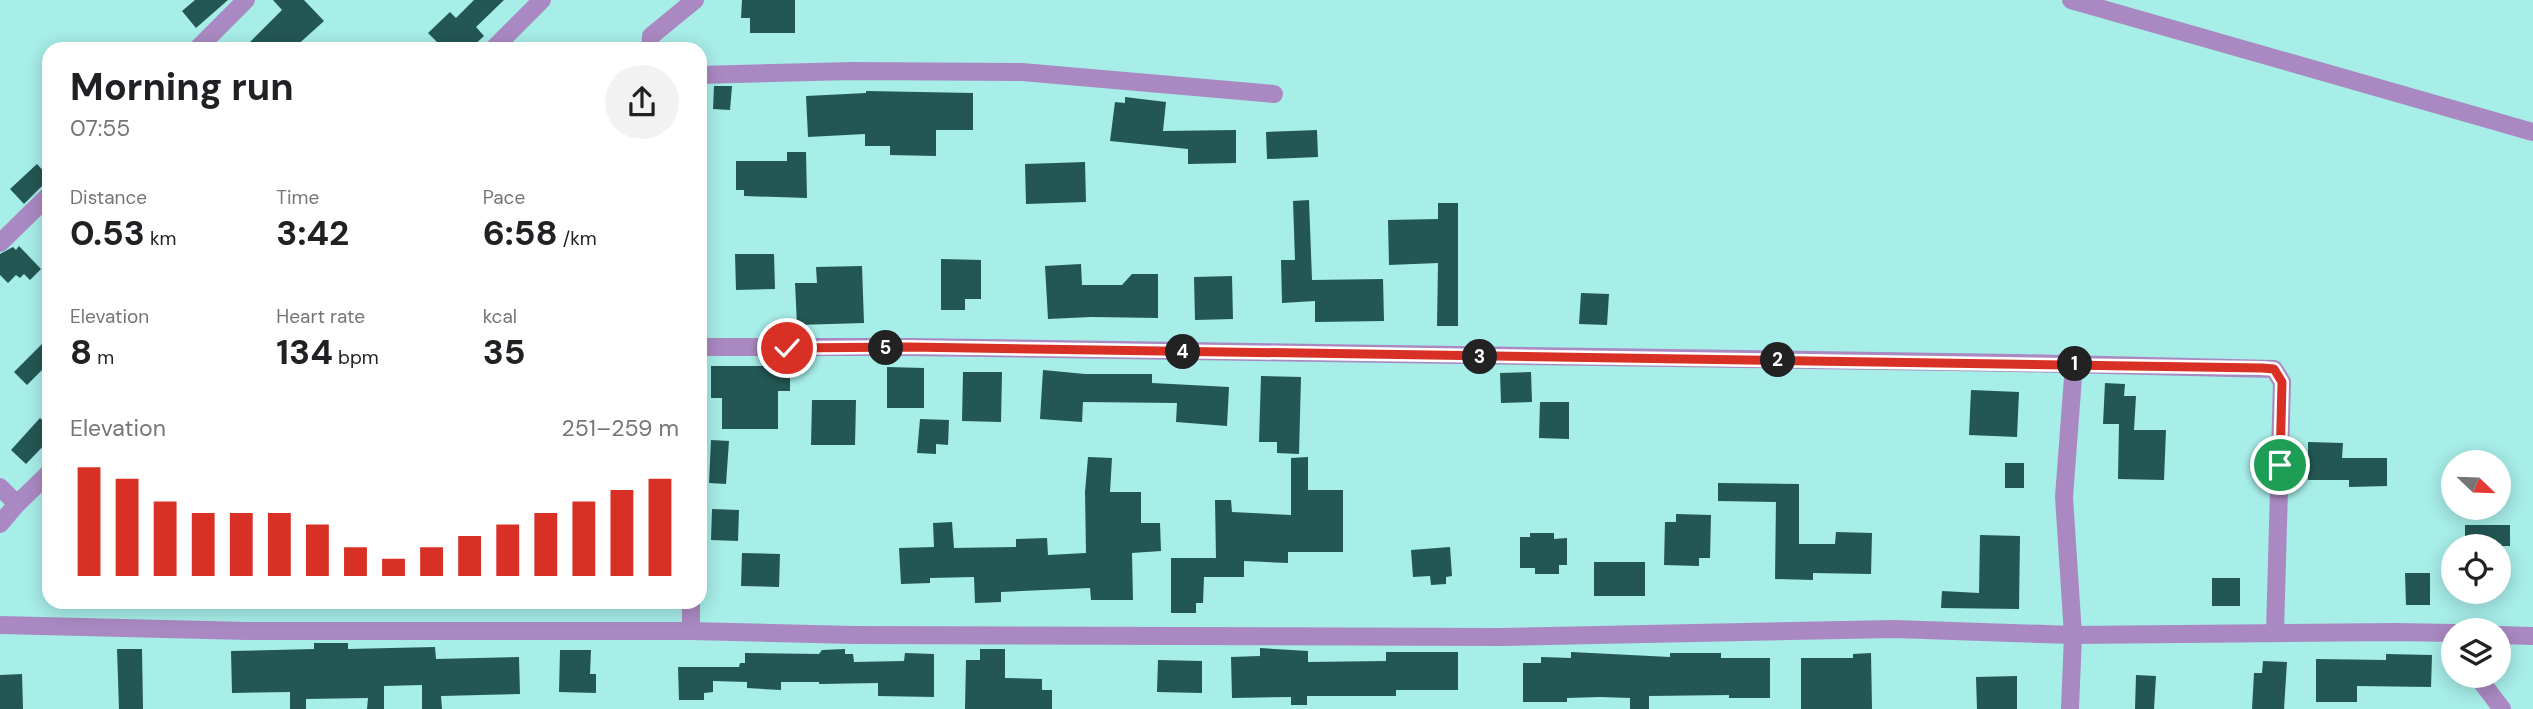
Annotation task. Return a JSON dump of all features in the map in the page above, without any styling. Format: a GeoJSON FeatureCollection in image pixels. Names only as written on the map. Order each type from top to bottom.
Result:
{"type":"FeatureCollection","features":[{"type":"Feature","properties":{"kind":"street"},"geometry":{"type":"LineString","coordinates":[[204,42],[246,0]]}},
{"type":"Feature","properties":{"kind":"street"},"geometry":{"type":"LineString","coordinates":[[500,42],[542,0]]}},
{"type":"Feature","properties":{"kind":"street"},"geometry":{"type":"LineString","coordinates":[[651,42],[651,36],[695,0]]}},
{"type":"Feature","properties":{"kind":"street"},"geometry":{"type":"LineString","coordinates":[[2071,0],[2533,132]]}},
{"type":"Feature","properties":{"kind":"street"},"geometry":{"type":"LineString","coordinates":[[707,75],[852,71],[1022,72],[1274,94]]}},
{"type":"Feature","properties":{"kind":"street"},"geometry":{"type":"LineString","coordinates":[[0,243],[42,202]]}},
{"type":"Feature","properties":{"kind":"street"},"geometry":{"type":"LineString","coordinates":[[707,347],[909,347],[2274,369],[2282,382],[2275,633]]}},
{"type":"Feature","properties":{"kind":"street"},"geometry":{"type":"LineString","coordinates":[[2070,709],[2073,635],[2064,497],[2074,364]]}},
{"type":"Feature","properties":{"kind":"street"},"geometry":{"type":"LineString","coordinates":[[0,524],[42,480]]}},
{"type":"Feature","properties":{"kind":"street"},"geometry":{"type":"LineString","coordinates":[[0,487],[17,504]]}},
{"type":"Feature","properties":{"kind":"street"},"geometry":{"type":"LineString","coordinates":[[691,609],[691,631]]}},
{"type":"Feature","properties":{"kind":"street"},"geometry":{"type":"LineString","coordinates":[[0,625],[247,631],[691,631],[854,635],[1502,636],[1894,629],[2073,635],[2275,633],[2441,637]]}},
{"type":"Feature","properties":{"kind":"street"},"geometry":{"type":"LineString","coordinates":[[2511,635],[2533,636]]}},
{"type":"Feature","properties":{"kind":"street"},"geometry":{"type":"LineString","coordinates":[[2486,688],[2502,709]]}},
{"type":"Feature","properties":{"kind":"building"},"geometry":{"type":"Polygon","coordinates":[[[195,0],[228,0],[196,28],[182,11],[195,0]]]}},
{"type":"Feature","properties":{"kind":"building"},"geometry":{"type":"Polygon","coordinates":[[[273,0],[304,0],[324,21],[301,42],[250,42],[282,10],[273,0]]]}},
{"type":"Feature","properties":{"kind":"building"},"geometry":{"type":"Polygon","coordinates":[[[474,0],[504,0],[476,27],[484,36],[478,42],[437,42],[428,33],[450,12],[456,18],[474,0]]]}},
{"type":"Feature","properties":{"kind":"building"},"geometry":{"type":"Polygon","coordinates":[[[742,0],[795,0],[795,33],[750,33],[750,18],[741,18],[742,0]]]}},
{"type":"Feature","properties":{"kind":"building"},"geometry":{"type":"Polygon","coordinates":[[[714,86],[732,86],[730,110],[713,109],[714,86]]]}},
{"type":"Feature","properties":{"kind":"building"},"geometry":{"type":"Polygon","coordinates":[[[866,91],[973,93],[973,130],[936,130],[936,156],[890,155],[890,146],[865,146],[865,134],[808,137],[806,96],[866,91]]]}},
{"type":"Feature","properties":{"kind":"building"},"geometry":{"type":"Polygon","coordinates":[[[1125,97],[1166,102],[1163,131],[1236,130],[1236,163],[1188,164],[1188,149],[1110,141],[1115,102],[1125,103],[1125,97]]]}},
{"type":"Feature","properties":{"kind":"building"},"geometry":{"type":"Polygon","coordinates":[[[1317,130],[1318,157],[1267,159],[1266,132],[1317,130]]]}},
{"type":"Feature","properties":{"kind":"building"},"geometry":{"type":"Polygon","coordinates":[[[787,152],[806,152],[807,198],[744,196],[744,190],[736,190],[736,161],[787,161],[787,152]]]}},
{"type":"Feature","properties":{"kind":"building"},"geometry":{"type":"Polygon","coordinates":[[[1085,162],[1086,202],[1026,204],[1025,164],[1085,162]]]}},
{"type":"Feature","properties":{"kind":"building"},"geometry":{"type":"Polygon","coordinates":[[[37,164],[42,169],[42,187],[24,204],[10,189],[37,164]]]}},
{"type":"Feature","properties":{"kind":"building"},"geometry":{"type":"Polygon","coordinates":[[[1309,200],[1312,280],[1383,279],[1384,321],[1315,322],[1315,301],[1282,303],[1281,260],[1295,260],[1293,201],[1309,200]]]}},
{"type":"Feature","properties":{"kind":"building"},"geometry":{"type":"Polygon","coordinates":[[[1438,203],[1458,203],[1458,326],[1437,326],[1438,263],[1389,265],[1388,220],[1438,219],[1438,203]]]}},
{"type":"Feature","properties":{"kind":"building"},"geometry":{"type":"Polygon","coordinates":[[[19,246],[41,269],[30,280],[24,274],[20,278],[16,275],[8,283],[0,275],[0,254],[13,247],[16,250],[19,246]]]}},
{"type":"Feature","properties":{"kind":"building"},"geometry":{"type":"Polygon","coordinates":[[[735,254],[774,254],[775,289],[736,290],[735,254]]]}},
{"type":"Feature","properties":{"kind":"building"},"geometry":{"type":"Polygon","coordinates":[[[941,259],[981,260],[981,299],[965,299],[965,310],[941,310],[941,259]]]}},
{"type":"Feature","properties":{"kind":"building"},"geometry":{"type":"Polygon","coordinates":[[[1081,264],[1082,285],[1122,285],[1132,274],[1158,274],[1158,318],[1048,319],[1045,266],[1081,264]]]}},
{"type":"Feature","properties":{"kind":"building"},"geometry":{"type":"Polygon","coordinates":[[[862,266],[864,323],[797,325],[795,283],[817,283],[816,267],[862,266]]]}},
{"type":"Feature","properties":{"kind":"building"},"geometry":{"type":"Polygon","coordinates":[[[1232,276],[1233,319],[1195,320],[1194,277],[1232,276]]]}},
{"type":"Feature","properties":{"kind":"building"},"geometry":{"type":"Polygon","coordinates":[[[1581,293],[1609,294],[1607,325],[1579,324],[1581,293]]]}},
{"type":"Feature","properties":{"kind":"building"},"geometry":{"type":"Polygon","coordinates":[[[42,344],[42,370],[27,385],[14,372],[42,344]]]}},
{"type":"Feature","properties":{"kind":"building"},"geometry":{"type":"Polygon","coordinates":[[[711,366],[790,366],[790,391],[778,391],[778,429],[722,429],[722,398],[711,398],[711,366]]]}},
{"type":"Feature","properties":{"kind":"building"},"geometry":{"type":"Polygon","coordinates":[[[887,367],[924,368],[924,408],[887,408],[887,367]]]}},
{"type":"Feature","properties":{"kind":"building"},"geometry":{"type":"Polygon","coordinates":[[[1043,370],[1085,374],[1152,374],[1152,383],[1229,387],[1227,426],[1176,422],[1177,403],[1083,402],[1082,422],[1040,419],[1043,370]]]}},
{"type":"Feature","properties":{"kind":"building"},"geometry":{"type":"Polygon","coordinates":[[[963,372],[1002,372],[1001,422],[962,421],[963,372]]]}},
{"type":"Feature","properties":{"kind":"building"},"geometry":{"type":"Polygon","coordinates":[[[1531,372],[1532,402],[1501,403],[1500,373],[1531,372]]]}},
{"type":"Feature","properties":{"kind":"building"},"geometry":{"type":"Polygon","coordinates":[[[1261,376],[1301,377],[1299,454],[1277,453],[1277,442],[1259,442],[1261,376]]]}},
{"type":"Feature","properties":{"kind":"building"},"geometry":{"type":"Polygon","coordinates":[[[2105,383],[2125,384],[2124,396],[2136,396],[2134,430],[2166,430],[2164,480],[2118,479],[2119,424],[2103,424],[2105,383]]]}},
{"type":"Feature","properties":{"kind":"building"},"geometry":{"type":"Polygon","coordinates":[[[1971,390],[2019,392],[2017,437],[1969,435],[1971,390]]]}},
{"type":"Feature","properties":{"kind":"building"},"geometry":{"type":"Polygon","coordinates":[[[812,400],[856,400],[855,445],[811,445],[812,400]]]}},
{"type":"Feature","properties":{"kind":"building"},"geometry":{"type":"Polygon","coordinates":[[[1540,402],[1569,402],[1569,439],[1539,438],[1540,402]]]}},
{"type":"Feature","properties":{"kind":"building"},"geometry":{"type":"Polygon","coordinates":[[[40,418],[42,420],[42,447],[26,464],[11,450],[40,418]]]}},
{"type":"Feature","properties":{"kind":"building"},"geometry":{"type":"Polygon","coordinates":[[[920,419],[949,420],[948,445],[936,444],[936,454],[917,453],[920,419]]]}},
{"type":"Feature","properties":{"kind":"building"},"geometry":{"type":"Polygon","coordinates":[[[711,440],[729,441],[726,484],[709,483],[711,440]]]}},
{"type":"Feature","properties":{"kind":"building"},"geometry":{"type":"Polygon","coordinates":[[[2308,442],[2343,443],[2342,458],[2387,458],[2387,486],[2349,487],[2349,480],[2308,480],[2308,442]]]}},
{"type":"Feature","properties":{"kind":"building"},"geometry":{"type":"Polygon","coordinates":[[[1088,457],[1112,458],[1110,492],[1141,492],[1141,523],[1160,523],[1161,551],[1132,553],[1133,600],[1091,600],[1090,588],[1001,592],[1001,602],[975,603],[974,577],[930,578],[930,583],[901,584],[899,548],[934,547],[933,523],[952,522],[954,548],[1016,547],[1016,539],[1047,538],[1048,555],[1086,553],[1085,492],[1088,457]]]}},
{"type":"Feature","properties":{"kind":"building"},"geometry":{"type":"Polygon","coordinates":[[[1308,457],[1308,490],[1343,490],[1343,552],[1288,552],[1288,563],[1244,561],[1244,577],[1204,577],[1203,603],[1196,603],[1196,613],[1171,613],[1171,558],[1216,558],[1215,500],[1231,500],[1232,512],[1291,515],[1291,458],[1308,457]]]}},
{"type":"Feature","properties":{"kind":"building"},"geometry":{"type":"Polygon","coordinates":[[[2005,463],[2024,463],[2024,488],[2005,488],[2005,463]]]}},
{"type":"Feature","properties":{"kind":"building"},"geometry":{"type":"Polygon","coordinates":[[[1718,483],[1799,484],[1799,544],[1835,544],[1836,532],[1872,533],[1871,574],[1813,573],[1813,580],[1775,579],[1776,502],[1718,501],[1718,483]]]}},
{"type":"Feature","properties":{"kind":"building"},"geometry":{"type":"Polygon","coordinates":[[[712,509],[739,510],[738,541],[711,540],[712,509]]]}},
{"type":"Feature","properties":{"kind":"building"},"geometry":{"type":"Polygon","coordinates":[[[1676,514],[1711,515],[1710,558],[1699,558],[1699,566],[1664,565],[1665,522],[1676,522],[1676,514]]]}},
{"type":"Feature","properties":{"kind":"building"},"geometry":{"type":"Polygon","coordinates":[[[2465,525],[2510,525],[2510,534],[2465,534],[2465,525]]]}},
{"type":"Feature","properties":{"kind":"building"},"geometry":{"type":"Polygon","coordinates":[[[1530,533],[1554,533],[1554,539],[1567,538],[1567,565],[1559,565],[1559,574],[1535,574],[1535,568],[1520,568],[1520,537],[1530,537],[1530,533]]]}},
{"type":"Feature","properties":{"kind":"building"},"geometry":{"type":"Polygon","coordinates":[[[1980,535],[2020,536],[2019,609],[1941,608],[1942,591],[1979,593],[1980,535]]]}},
{"type":"Feature","properties":{"kind":"building"},"geometry":{"type":"Polygon","coordinates":[[[1450,547],[1452,576],[1446,577],[1446,584],[1431,585],[1430,576],[1413,577],[1411,550],[1450,547]]]}},
{"type":"Feature","properties":{"kind":"building"},"geometry":{"type":"Polygon","coordinates":[[[742,553],[780,554],[779,587],[741,586],[742,553]]]}},
{"type":"Feature","properties":{"kind":"building"},"geometry":{"type":"Polygon","coordinates":[[[1594,562],[1645,562],[1645,596],[1594,596],[1594,562]]]}},
{"type":"Feature","properties":{"kind":"building"},"geometry":{"type":"Polygon","coordinates":[[[2405,573],[2430,573],[2430,605],[2406,605],[2405,573]]]}},
{"type":"Feature","properties":{"kind":"building"},"geometry":{"type":"Polygon","coordinates":[[[2212,578],[2240,578],[2240,606],[2212,606],[2212,578]]]}},
{"type":"Feature","properties":{"kind":"building"},"geometry":{"type":"Polygon","coordinates":[[[314,643],[348,643],[348,649],[435,647],[436,659],[519,657],[520,694],[441,696],[442,709],[422,709],[422,685],[384,686],[384,709],[367,709],[368,698],[306,699],[306,709],[290,709],[290,692],[232,693],[231,651],[314,649],[314,643]]]}},
{"type":"Feature","properties":{"kind":"building"},"geometry":{"type":"Polygon","coordinates":[[[1260,648],[1308,651],[1308,662],[1386,661],[1386,652],[1458,652],[1458,690],[1396,690],[1396,696],[1307,696],[1307,705],[1291,705],[1291,697],[1232,698],[1231,657],[1260,656],[1260,648]]]}},
{"type":"Feature","properties":{"kind":"building"},"geometry":{"type":"Polygon","coordinates":[[[117,649],[142,649],[143,709],[119,709],[117,649]]]}},
{"type":"Feature","properties":{"kind":"building"},"geometry":{"type":"Polygon","coordinates":[[[845,649],[845,654],[853,654],[854,662],[904,661],[905,653],[934,654],[934,697],[878,696],[878,683],[781,682],[781,690],[747,688],[747,682],[713,681],[713,692],[704,693],[704,700],[679,700],[678,667],[739,667],[740,663],[745,663],[745,653],[819,654],[822,650],[845,649]]]}},
{"type":"Feature","properties":{"kind":"building"},"geometry":{"type":"Polygon","coordinates":[[[980,649],[1005,649],[1005,678],[1042,679],[1042,690],[1052,690],[1052,709],[965,709],[966,660],[980,660],[980,649]]]}},
{"type":"Feature","properties":{"kind":"building"},"geometry":{"type":"Polygon","coordinates":[[[560,650],[591,650],[590,674],[596,674],[596,693],[559,692],[560,650]]]}},
{"type":"Feature","properties":{"kind":"building"},"geometry":{"type":"Polygon","coordinates":[[[1571,652],[1670,657],[1670,653],[1721,653],[1721,658],[1770,658],[1770,698],[1729,698],[1729,695],[1649,696],[1649,709],[1630,709],[1630,698],[1567,698],[1567,702],[1523,702],[1523,663],[1541,663],[1541,657],[1571,658],[1571,652]]]}},
{"type":"Feature","properties":{"kind":"building"},"geometry":{"type":"Polygon","coordinates":[[[1871,653],[1872,709],[1801,709],[1801,658],[1853,658],[1853,654],[1871,653]]]}},
{"type":"Feature","properties":{"kind":"building"},"geometry":{"type":"Polygon","coordinates":[[[2386,654],[2432,655],[2431,687],[2357,686],[2357,702],[2316,702],[2316,659],[2386,660],[2386,654]]]}},
{"type":"Feature","properties":{"kind":"building"},"geometry":{"type":"Polygon","coordinates":[[[1158,660],[1202,661],[1202,693],[1157,692],[1158,660]]]}},
{"type":"Feature","properties":{"kind":"building"},"geometry":{"type":"Polygon","coordinates":[[[2263,661],[2287,662],[2284,709],[2252,709],[2254,673],[2262,673],[2263,661]]]}},
{"type":"Feature","properties":{"kind":"building"},"geometry":{"type":"Polygon","coordinates":[[[22,674],[23,709],[0,709],[0,675],[22,674]]]}},
{"type":"Feature","properties":{"kind":"building"},"geometry":{"type":"Polygon","coordinates":[[[2136,675],[2156,676],[2154,709],[2135,709],[2136,675]]]}},
{"type":"Feature","properties":{"kind":"building"},"geometry":{"type":"Polygon","coordinates":[[[2017,676],[2017,709],[1977,709],[1976,677],[2017,676]]]}},
{"type":"Feature","properties":{"kind":"route"},"geometry":{"type":"LineString","coordinates":[[787,348],[909,347],[2262,368],[2274,369],[2282,382],[2280,465]]}}]}
